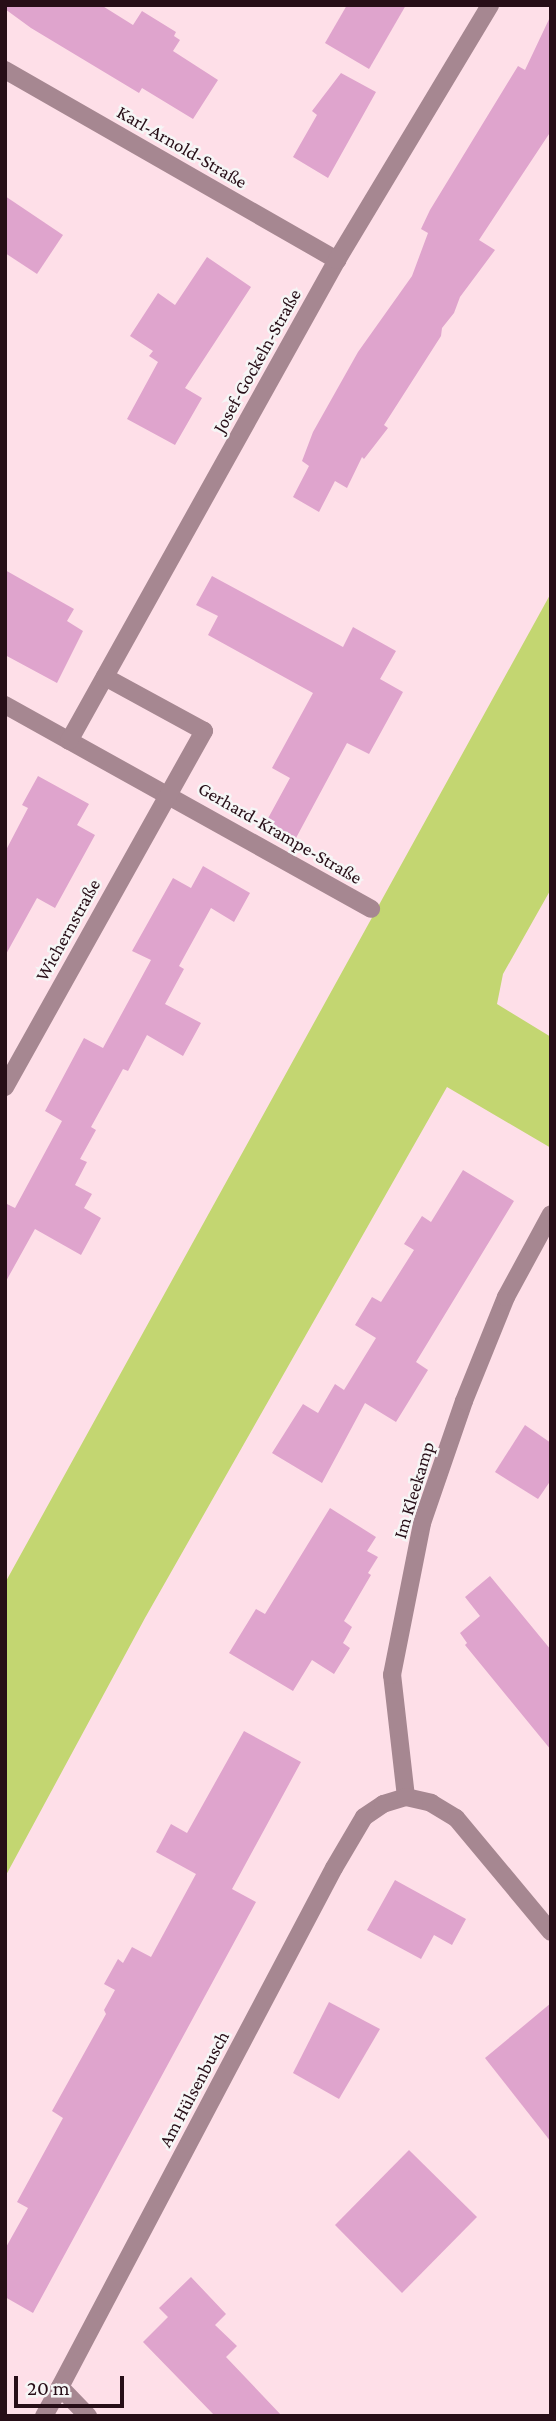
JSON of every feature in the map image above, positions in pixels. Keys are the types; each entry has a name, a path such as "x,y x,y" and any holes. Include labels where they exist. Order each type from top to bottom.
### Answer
{"street":[{"name":"Josef-Gockeln-Straße","path":"69,741 337,260 490,5"},
{"name":"Karl-Arnold-Straße","path":"5,71 337,260"},
{"name":"Gerhard-Krampe-Straße","path":"105,677 204,731 167,793"},
{"name":"Gerhard-Krampe-Straße","path":"5,705 371,909"},
{"name":"Wichernstraße","path":"5,1087 167,793"},
{"name":"Im Kleekamp","path":"406,1797 392,1675 422,1523 464,1401 506,1297 551,1214"},
{"path":"406,1797 431,1803 456,1818 551,1932"},
{"name":"Am Hülsenbusch","path":"44,2416 334,1868 364,1817 383,1804 406,1797"},
{"path":"60,2387 88,2416"}],"green space":[{"path":"551,593 551,889 503,974 497,1004 551,1037 551,1148 447,1087 145,1618 5,1877 5,1583"}],"building":[{"path":"5,5 101,5 133,25 142,11 176,32 174,36 180,40 173,51 218,80 193,119 142,88 139,93 31,28 5,9"},
{"path":"347,5 406,5 369,69 325,43"},
{"path":"551,15 551,131 479,240 495,250 460,297 454,313 442,328 441,336 384,425 388,428 364,459 362,457 347,488 335,481 319,512 293,497 309,466 302,461 313,432 358,352 412,276 428,233 421,229 430,210 518,66 525,70"},
{"path":"341,73 376,92 328,178 293,157 317,115 312,111"},
{"path":"5,196 63,235 37,274 5,253"},
{"path":"207,257 251,287 185,388 202,398 175,445 127,419 158,362 149,356 153,351 130,336 158,293 175,305"},
{"path":"5,570 74,609 67,621 83,631 57,683 5,655"},
{"path":"212,576 343,647 353,627 396,651 380,679 403,692 369,754 347,743 296,838 266,822 290,778 272,768 313,693 208,635 218,616 196,605"},
{"path":"38,776 89,804 77,825 95,835 55,908 37,898 5,956 5,852 28,808 22,805"},
{"path":"203,866 250,893 234,922 211,908 179,966 184,969 165,1004 201,1023 183,1056 147,1035 128,1071 123,1069 91,1127 96,1130 80,1159 87,1162 75,1185 92,1194 84,1208 101,1218 81,1255 35,1229 5,1283 5,1203 15,1208 62,1121 45,1111 84,1038 103,1048 151,960 132,951 173,878 191,888"},
{"path":"463,1170 514,1201 416,1362 428,1370 396,1422 365,1403 322,1483 272,1453 303,1404 318,1413 335,1384 344,1390 376,1338 355,1325 372,1297 381,1302 414,1250 404,1244 422,1216 431,1222"},
{"path":"525,1425 551,1443 551,1480 538,1499 495,1472"},
{"path":"330,1508 376,1537 367,1551 378,1557 368,1573 371,1575 344,1621 352,1627 343,1643 350,1648 334,1674 312,1660 293,1691 229,1653 256,1609 265,1614"},
{"path":"490,1576 551,1650 551,1750 465,1645 467,1643 460,1633 480,1616 465,1597"},
{"path":"244,1731 301,1762 232,1889 256,1902 33,2313 5,2297 5,2249 28,2208 17,2202 63,2118 52,2111 106,2014 104,2010 115,1990 104,1984 118,1959 123,1963 132,1947 151,1957 196,1874 156,1852 171,1824 187,1833"},
{"path":"395,1880 466,1919 452,1945 434,1935 421,1959 367,1930"},
{"path":"329,2002 380,2029 339,2099 293,2073"},
{"path":"551,2003 551,2142 485,2058"},
{"path":"409,2150 477,2217 402,2293 335,2225"},
{"path":"191,2277 226,2314 215,2325 237,2346 226,2357 282,2416 215,2416 143,2342 168,2317 159,2308"}]}
